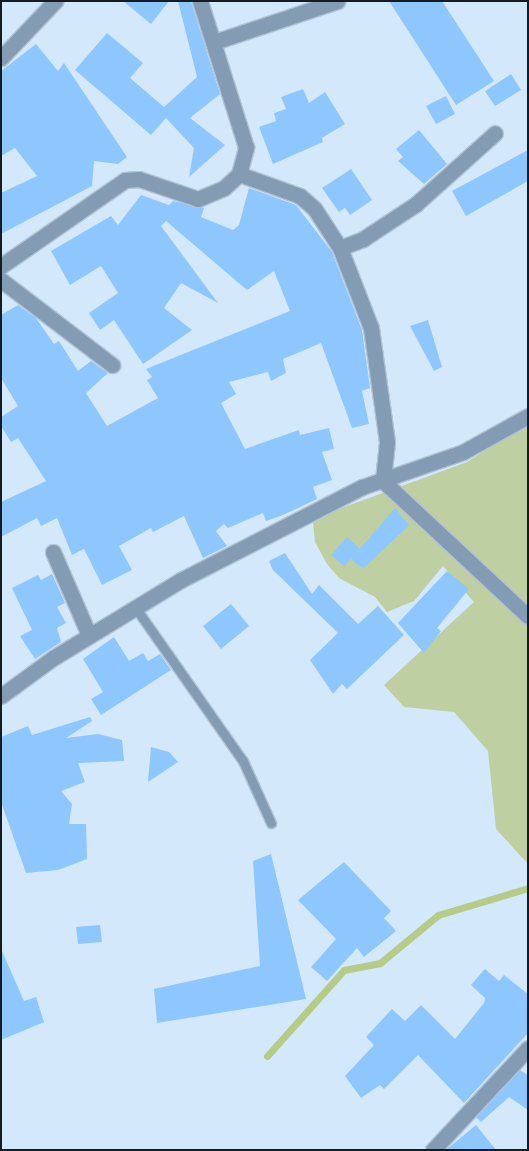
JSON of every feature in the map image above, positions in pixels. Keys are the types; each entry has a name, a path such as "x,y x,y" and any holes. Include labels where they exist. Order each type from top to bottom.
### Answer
{"street":[{"path":"1,58 55,1"},
{"path":"1,266 125,180 139,179 198,199 224,188 239,174 246,147 200,1"},
{"path":"214,42 337,1"},
{"path":"340,248 363,239 416,204 495,133"},
{"path":"239,174 300,196 314,208 340,248 371,328 387,442 383,481"},
{"path":"1,280 112,365"},
{"path":"1,696 89,635 135,608 362,487 463,452 528,416"},
{"path":"383,481 528,616"},
{"path":"53,552 89,635"},
{"path":"435,1149 528,1048"}],"lane":[{"path":"135,608 243,761 271,823"}],"green space":[{"path":"528,423 528,864 496,829 488,751 454,712 404,707 384,685 474,602 443,566 414,601 387,612 375,597 339,578 327,564 315,542 313,523 339,509 467,462"}],"building":[{"path":"123,1 169,1 151,24"},
{"path":"178,1 191,1 220,94 190,118 225,145 189,177 194,148 166,118 151,135 75,70 107,33 143,63 130,78 164,107 197,77"},
{"path":"389,1 442,1 494,81 456,105"},
{"path":"36,44 58,71 64,63 127,157 118,164 94,161 92,186 1,234 1,193 37,176 15,148 1,156 1,71"},
{"path":"511,74 521,90 495,106 485,91"},
{"path":"303,89 309,103 325,92 345,124 322,138 323,142 273,164 259,127 276,121 274,113 286,109 281,97"},
{"path":"446,96 455,114 436,124 426,106"},
{"path":"419,130 447,164 424,184 398,161 403,157 396,149"},
{"path":"528,150 528,181 466,216 452,191"},
{"path":"351,169 372,200 350,215 345,208 339,212 322,188"},
{"path":"249,188 296,205 332,252 362,330 370,388 362,391 369,424 352,428 321,343 283,359 286,373 271,381 268,372 229,382 236,394 221,403 245,449 299,430 300,435 329,428 334,449 322,452 332,480 313,487 317,499 283,515 266,521 263,513 228,528 224,524 216,531 227,546 203,558 184,516 153,532 151,528 119,546 132,570 102,585 84,549 72,555 57,518 41,526 37,518 1,537 1,502 46,481 18,438 11,442 1,426 1,417 18,406 1,378 1,315 18,305 36,318 54,344 59,341 78,371 91,361 108,373 86,393 107,426 158,398 147,380 152,377 146,369 290,311 274,271 247,290 166,221 161,226 218,303 181,283 164,308 192,330 143,364 114,320 100,330 89,313 118,293 101,266 70,285 51,251 111,216 118,225 141,195 169,205 173,201 204,208 201,217 233,230 239,225"},
{"path":"428,320 442,367 434,371 410,326"},
{"path":"395,508 409,525 364,568 356,564 351,559"},
{"path":"347,537 360,549 344,566 331,555"},
{"path":"285,553 312,594 319,585 358,624 378,606 404,635 347,689 342,684 333,694 310,660 338,633 273,570 269,561"},
{"path":"447,571 469,589 437,628 441,631 424,653 398,623"},
{"path":"52,574 65,603 57,607 66,623 57,628 61,642 35,659 20,636 32,630 12,588 38,575 41,580"},
{"path":"231,604 249,626 221,649 203,626"},
{"path":"114,637 129,661 143,653 148,661 160,654 171,670 101,715 91,699 103,692 83,659"},
{"path":"90,717 92,721 66,738 98,734 122,740 124,761 78,763 85,782 61,791 72,804 69,824 86,824 87,859 58,870 26,873 1,802 1,737 28,726 32,735"},
{"path":"151,747 169,752 178,762 148,782"},
{"path":"271,854 306,999 157,1023 154,989 260,966 253,861"},
{"path":"344,862 391,911 384,918 396,931 364,957 357,948 327,981 311,967 336,939 298,900"},
{"path":"100,925 102,942 78,944 76,927"},
{"path":"1,949 24,1001 36,997 44,1022 1,1040"},
{"path":"485,969 499,981 504,975 528,994 528,1033 464,1103 418,1055 384,1089 380,1085 361,1098 345,1076 374,1045 366,1037 392,1009 405,1021 421,1005 455,1039 484,1003 485,998 471,985"},
{"path":"520,1070 528,1075 528,1110 509,1097 481,1122 476,1117"},
{"path":"476,1125 496,1150 446,1150"}],"waterway":[{"path":"267,1056 344,970 380,963 438,915 528,888"}]}
